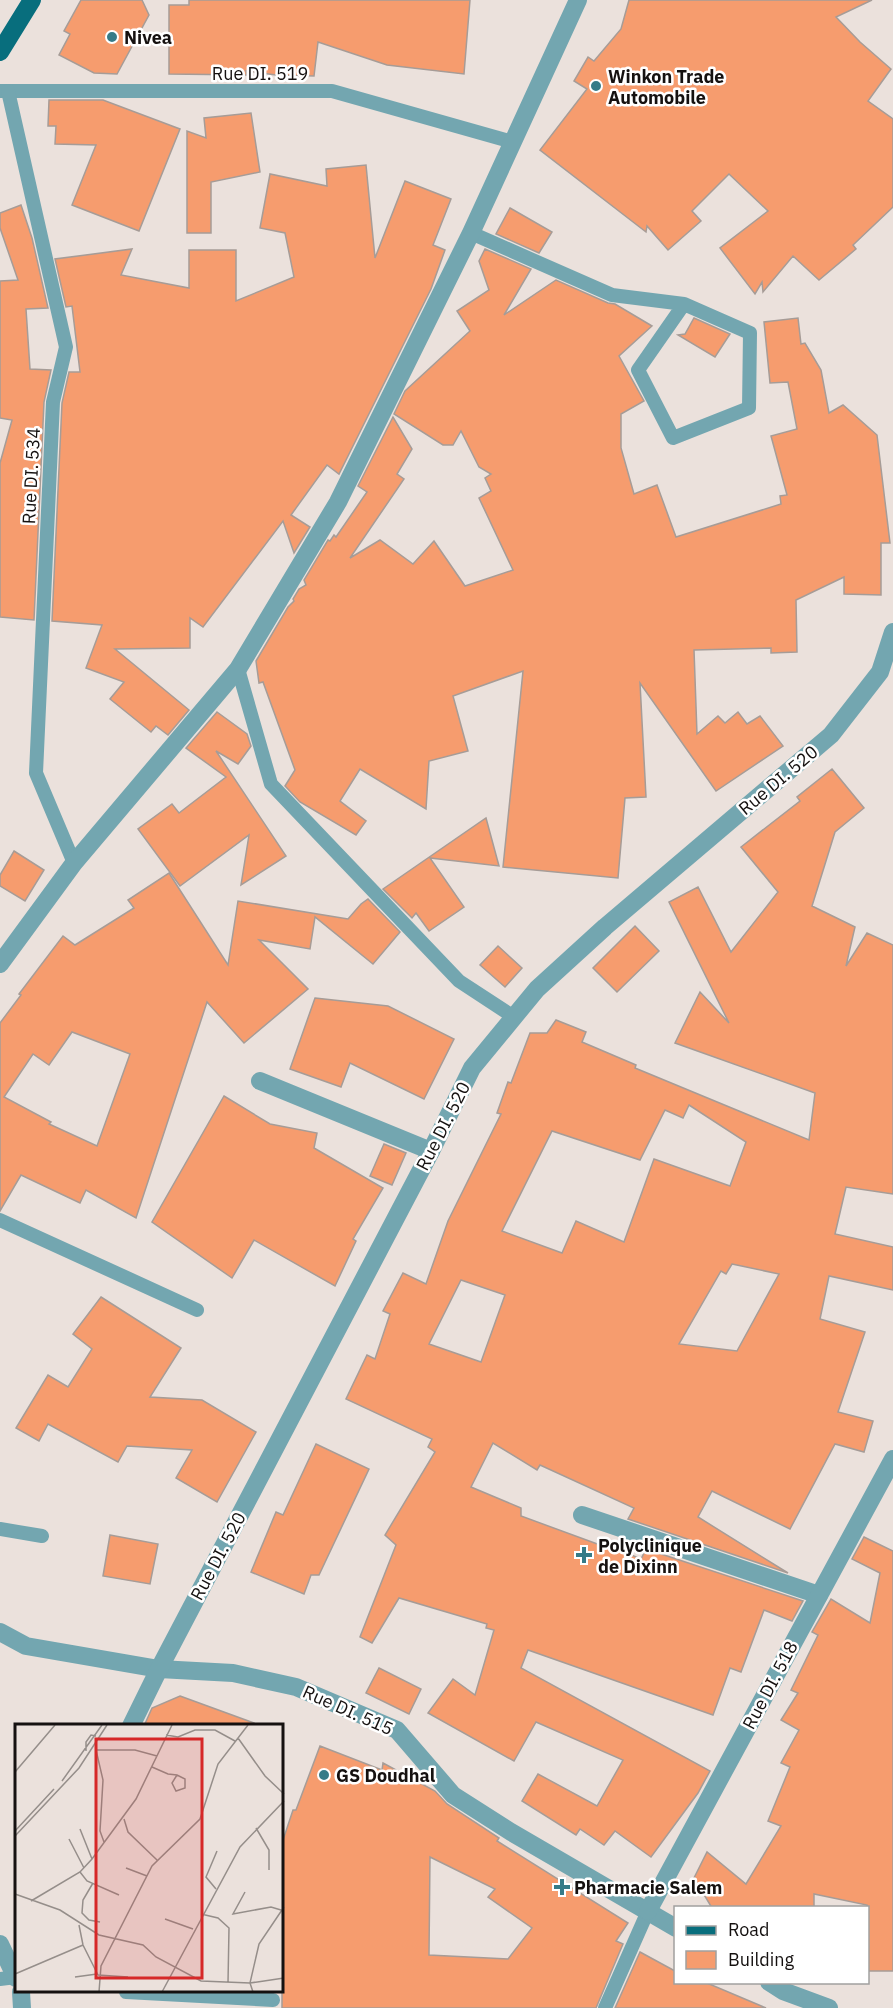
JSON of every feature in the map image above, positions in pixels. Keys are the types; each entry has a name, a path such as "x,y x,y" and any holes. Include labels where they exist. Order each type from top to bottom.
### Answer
{"main road":[{"path":"0,52 32,0"}],"street":[{"path":"0,964 74,863 238,669 338,502 471,233 578,0"},
{"name":"Rue DI. 520","path":"132,1724 472,1068 537,989 605,927 831,735 880,672 893,633"},
{"path":"260,1081 431,1151"},
{"name":"Rue DI. 518","path":"648,1911 890,1468"},
{"path":"582,1515 819,1595"},
{"name":"Rue DI. 515","path":"0,1632 26,1646 159,1669 233,1673 296,1687 397,1730 453,1795 511,1832 674,1927"},
{"path":"0,1944 15,1975"},
{"path":"771,1984 783,1991 829,2008"},
{"path":"21,1993 22,2008"}],"lane":[{"name":"Rue DI. 519","path":"4,91 332,91 513,142"},
{"name":"Rue DI. 534","path":"4,91 66,347 52,402 36,772 74,863"},
{"path":"471,233 612,295 684,304 750,333 749,408 674,438 638,370 684,304"},
{"path":"238,669 271,784 459,981 514,1017"},
{"path":"0,1220 197,1310"},
{"path":"0,1529 42,1536"},
{"path":"605,2008 648,1911"},
{"path":"0,1979 15,1977"},
{"path":"144,1993 273,2000"}],"building":[{"path":"81,0 142,0 149,15 117,74 94,73 59,55 70,34 64,31"},
{"path":"189,0 470,0 464,74 387,65 318,42 314,76 246,71 247,75 169,74 169,5 189,5"},
{"path":"629,0 872,0 836,17 891,69 868,101 893,119 893,207 853,245 856,249 819,280 793,256 763,292 762,282 755,294 720,248 768,211 729,174 692,211 701,221 668,250 647,226 646,232 540,150 587,89 574,81 588,57 594,61 621,29"},
{"path":"49,100 103,100 180,129 139,231 72,205 96,145 55,144 56,126 48,126"},
{"path":"251,113 260,172 211,182 211,233 187,233 187,131 206,138 204,118"},
{"path":"366,165 375,258 405,181 451,199 433,245 445,250 431,289 339,474 327,465 291,515 310,527 294,553 283,521 203,627 190,618 190,648 115,649 189,710 168,735 156,726 151,732 110,699 124,682 86,668 102,625 52,621 62,403 69,372 80,372 72,306 66,307 55,259 132,249 121,275 189,288 189,250 236,250 236,301 294,277 285,233 260,228 270,174 327,186 326,169"},
{"path":"21,205 32,238 48,308 26,309 30,369 51,370 44,402 34,620 0,617 0,463 12,420 0,418 0,281 18,280 0,228 0,213"},
{"path":"510,208 552,232 539,253 496,234"},
{"path":"485,249 531,269 504,315 556,280 615,304 652,326 619,356 644,401 621,414 621,448 634,494 657,485 676,537 781,504 780,496 787,495 771,436 797,429 788,382 770,383 764,322 798,318 801,344 805,343 821,370 829,413 843,405 877,435 890,543 881,543 881,595 844,594 844,577 796,600 797,652 771,653 771,648 694,650 697,734 718,716 725,723 738,712 747,724 760,716 783,746 716,791 640,683 646,797 625,798 618,878 503,867 523,671 453,696 468,751 429,761 426,809 360,769 340,801 366,821 356,835 300,802 285,786 295,770 263,682 259,683 256,661 288,607 294,601 299,589 306,585 304,580 328,540 330,541 334,535 336,537 367,492 358,486 393,417 412,449 397,474 404,479 350,558 380,540 413,564 434,541 465,586 513,570 479,498 491,491 485,478 491,474 479,467 461,431 453,445 443,445 394,414 405,391 470,331 457,311 489,290 479,261"},
{"path":"694,318 730,334 715,357 678,335 685,334"},
{"path":"217,712 247,734 251,746 238,764 216,751 286,856 241,885 249,835 180,886 138,829 172,804 179,813 226,777 186,748"},
{"path":"832,769 864,808 835,832 812,906 855,927 846,966 867,933 893,945 893,1194 846,1187 835,1234 893,1247 893,1290 829,1276 820,1319 865,1332 838,1412 873,1421 864,1452 835,1444 790,1529 712,1491 698,1517 788,1573 628,1519 634,1508 540,1465 537,1470 493,1443 471,1487 521,1508 521,1516 611,1549 612,1547 641,1559 646,1549 803,1601 792,1621 764,1610 741,1672 730,1668 713,1715 528,1650 521,1668 710,1771 698,1793 651,1857 615,1831 604,1845 580,1829 576,1835 522,1801 538,1774 597,1806 623,1760 536,1722 514,1761 428,1713 453,1679 475,1695 494,1630 486,1628 487,1624 399,1598 372,1643 360,1637 396,1545 385,1535 435,1452 428,1447 432,1439 346,1399 367,1355 375,1359 390,1314 383,1311 403,1273 426,1284 448,1221 501,1114 497,1113 508,1082 511,1083 530,1033 547,1033 556,1020 586,1032 582,1042 636,1065 635,1068 809,1140 815,1093 675,1043 700,992 729,1023 669,902 698,887 731,952 778,892 741,847 800,801 797,797","holes":["689,1105 746,1142 730,1186 654,1159 624,1242 576,1221 562,1253 502,1231 552,1131 640,1160 665,1110 683,1118","732,1264 779,1274 737,1351 679,1344 721,1271 726,1274","461,1280 505,1295 481,1362 429,1344"]},
{"path":"486,818 499,866 430,858 464,907 429,931 416,913 412,918 383,889"},
{"path":"14,851 44,870 25,901 0,886 0,875"},
{"path":"169,873 228,965 238,901 348,919 368,899 400,932 373,964 315,917 310,949 259,940 308,989 244,1043 207,1002 136,1218 86,1190 80,1203 21,1175 0,1211 0,1023 63,936 75,945 134,908 128,900","holes":["72,1032 130,1054 97,1146 49,1124 51,1122 4,1097 33,1054 49,1065"]},
{"path":"635,926 659,951 617,992 593,968"},
{"path":"498,946 522,968 505,987 480,965"},
{"path":"315,998 388,1006 454,1039 424,1099 350,1063 341,1087 290,1069"},
{"path":"224,1096 270,1124 317,1133 314,1148 383,1188 353,1239 356,1241 335,1286 254,1240 232,1278 152,1222"},
{"path":"384,1144 406,1153 392,1185 370,1176"},
{"path":"101,1297 181,1348 150,1397 202,1400 256,1432 217,1502 176,1478 192,1450 127,1446 118,1462 48,1424 39,1441 16,1428 48,1375 68,1387 92,1349 73,1334"},
{"path":"316,1444 369,1469 319,1575 311,1575 304,1594 251,1572 276,1512 283,1515"},
{"path":"110,1535 158,1544 150,1584 103,1576"},
{"path":"864,1537 893,1551 893,1971 869,1971 869,1906 867,1905 814,1894 814,1906 711,1906 694,1878 707,1852 746,1884 781,1826 768,1821 790,1767 781,1763 799,1730 781,1720 798,1693 791,1690 818,1635 812,1632 831,1599 870,1623 880,1573 852,1559"},
{"path":"379,1668 421,1689 409,1714 366,1693"},
{"path":"180,1696 254,1723 145,1724 152,1708"},
{"path":"320,1746 382,1770 383,1763 435,1791 447,1804 499,1838 497,1841 628,1923 616,1941 623,1944 596,2008 282,2008 282,1993 284,1993 284,1837 293,1810 296,1810","holes":["430,1857 495,1889 488,1897 532,1928 508,1959 429,1955"]},
{"path":"640,1952 674,1970 674,1984 709,1984 766,2008 615,2008"}],"place":[{"name":"Nivea","path":"112,37"},
{"name":"Winkon Trade Automobile","path":"596,86"},
{"name":"Polyclinique de Dixinn","path":"584,1555"},
{"name":"GS Doudhal","path":"324,1775"},
{"name":"Pharmacie Salem","path":"562,1887"}]}
